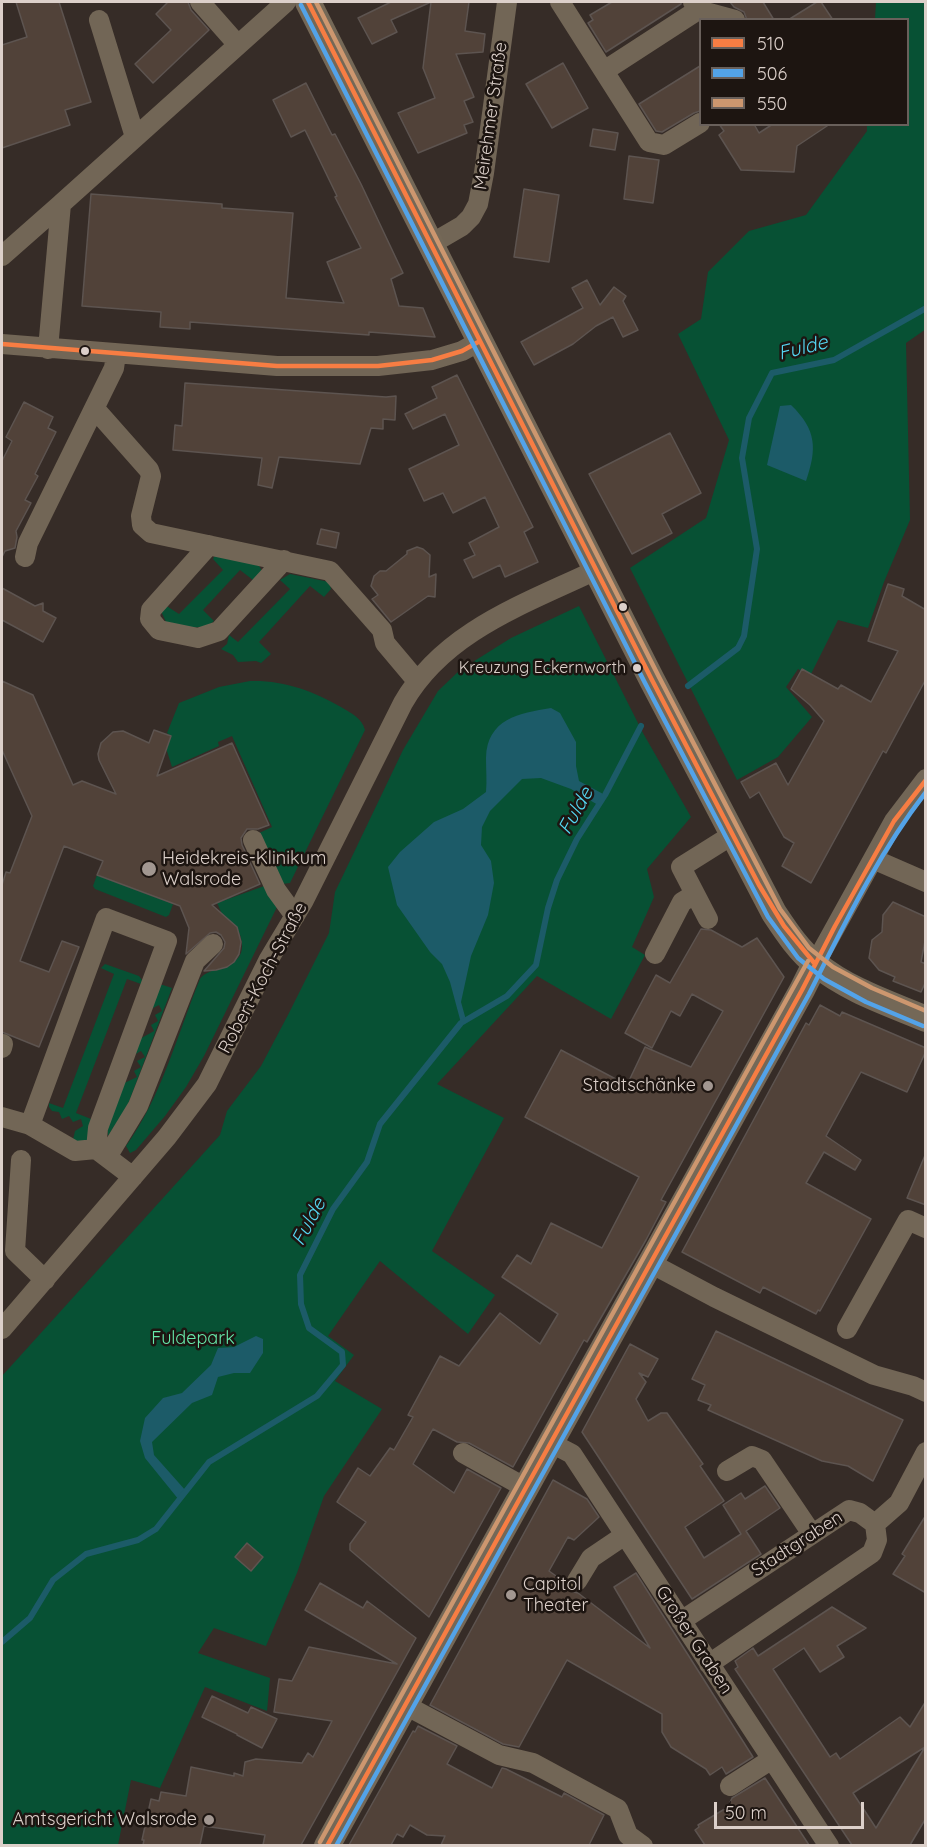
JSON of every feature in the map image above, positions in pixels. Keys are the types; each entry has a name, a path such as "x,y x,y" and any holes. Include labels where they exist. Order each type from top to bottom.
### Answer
{"main road":[{"path":"309,2 596,570 774,913 792,939 815,964 868,995 926,1019"},
{"path":"327,1845 815,964"}],"street":[{"path":"200,2 238,45"},
{"path":"2,256 286,2"},
{"name":"Meirehmer Straße","path":"431,244 462,226 471,217 478,204 507,2"},
{"path":"560,2 648,142 664,145 699,124"},
{"path":"604,71 695,6 729,18"},
{"path":"99,20 135,137"},
{"path":"48,349 61,204"},
{"path":"2,344 277,366 378,366 432,360 462,351 480,341"},
{"path":"25,557 28,543 114,368 116,354"},
{"path":"95,410 149,470 150,476 141,516 142,525 151,533 330,571 382,630 386,643 417,681"},
{"path":"209,545 151,610 150,620 159,630 198,638 219,631 284,560"},
{"name":"Robert-Koch-Straße","path":"2,1329 184,1117 207,1084 268,959 295,915 403,703 417,681 443,653 469,633 596,570"},
{"path":"815,964 894,822 926,779"},
{"path":"708,919 681,867 732,835"},
{"path":"253,840 276,890 295,915"},
{"path":"873,859 926,882"},
{"path":"655,954 682,902 695,894"},
{"path":"30,1125 106,918 167,941 98,1128 102,1153"},
{"path":"102,1153 138,1106 195,961 213,944"},
{"path":"2,1117 30,1125 75,1151 102,1153 133,1177"},
{"path":"21,1160 15,1251 45,1280"},
{"path":"847,1329 908,1220 926,1228"},
{"path":"650,1263 874,1375 926,1392"},
{"name":"Großer Graben","path":"551,1443 572,1454 829,1845"},
{"path":"710,1664 872,1552 877,1540 875,1524 899,1503 926,1452"},
{"path":"462,1453 526,1488"},
{"path":"727,1471 752,1456 762,1460 812,1534"},
{"name":"Stadtgraben","path":"681,1621 849,1509 860,1513 875,1524"},
{"path":"578,1581 591,1558 625,1535"},
{"path":"405,1705 499,1755 533,1763 618,1809 631,1842"},
{"path":"730,1786 772,1759"}],"green space":[{"path":"876,2 925,2 926,329 906,343 910,520 868,628 838,620 810,676 798,669 786,687 812,717 778,757 737,780 630,568 706,518 729,440 678,334 701,319 708,272 749,231 806,215 867,131 867,126 909,126 909,18 875,18"},
{"path":"215,555 258,564 262,571 253,580 240,570 203,610 214,621 209,625 190,627 166,622 161,611 165,605 179,614 223,570 213,559"},
{"path":"290,574 329,582 331,589 324,597 310,586 259,642 271,654 261,663 238,662 233,655 221,649 227,644 229,635 238,642 290,589 280,580"},
{"name":"Fuldepark","path":"579,606 643,733 691,817 647,869 654,897 632,947 645,955 611,1019 537,976 437,1084 504,1118 432,1251 495,1295 468,1334 380,1261 328,1336 354,1355 335,1381 382,1409 324,1496 297,1573 266,1646 214,1628 198,1653 270,1678 267,1711 205,1687 160,1788 131,1780 118,1845 2,1845 2,1376 220,1135 227,1111 261,1066 329,933 335,892 403,750 438,691 460,670 511,638"},
{"path":"250,681 275,682 320,696 356,716 365,730 290,883 282,884 257,834 272,827 232,736 218,742 219,746 172,767 166,748 171,736 167,733 179,703 219,687"},
{"path":"97,875 173,904 169,915 166,917 95,889 93,886"},
{"path":"267,885 277,907 204,1056 186,1087 165,1116 136,1150 130,1153 126,1146 150,1107 200,979 205,974 236,960 241,954 242,945 238,929 223,916 217,903"},
{"path":"105,964 139,976 142,980 141,984 127,979 76,1113 91,1119 88,1139 84,1144 73,1140 75,1131 83,1126 81,1119 73,1122 69,1116 62,1119 59,1112 52,1111 49,1103 63,1108 114,974 101,968"},
{"path":"159,985 172,988 127,1107 108,1136 107,1128 120,1085 137,1077 134,1071 141,1067 137,1061 145,1057 141,1051 134,1055 138,1040 154,1031 151,1025 158,1021 155,1015 162,1011 159,1005 151,1009"}],"water":[{"path":"791,405 806,423 812,440 812,459 806,481 767,465 780,406"},
{"path":"551,708 560,713 576,742 576,766 579,781 605,795 598,805 571,789 541,778 522,779 490,811 482,827 481,845 491,861 494,883 488,915 471,956 461,1002 466,1020 461,1023 450,982 442,964 430,952 397,905 388,867 400,852 434,822 463,809 486,792 488,745 492,734 499,726 527,712"},
{"path":"256,1336 263,1339 263,1353 250,1373 234,1373 218,1377 212,1395 192,1403 152,1442 154,1455 186,1491 179,1500 145,1458 140,1441 145,1418 163,1398 182,1393 211,1365 218,1348 234,1347"}],"building":[{"path":"16,2 59,2 91,102 65,110 70,125 2,148 2,45 27,37"},
{"path":"168,2 188,2 191,10 209,30 153,83 135,64 171,30 156,14"},
{"path":"391,2 431,2 391,20 397,32 372,44 358,18"},
{"path":"431,2 469,2 465,31 485,34 483,52 456,54 474,97 464,101 473,122 464,125 467,133 418,153 398,113 435,98 423,68"},
{"path":"612,2 681,2 681,4 606,52 588,23 593,20 590,15"},
{"path":"730,2 763,2 773,18 746,18 744,12"},
{"path":"817,2 821,2 832,18 791,18"},
{"path":"563,63 588,108 552,128 526,84"},
{"path":"699,67 699,111 662,132 656,131 639,104"},
{"path":"306,83 332,135 335,134 361,184 403,273 391,279 399,306 423,308 435,337 369,332 369,335 190,322 190,329 160,327 161,312 82,306 91,194 222,204 222,208 293,213 286,298 344,303 327,262 361,248 305,130 291,137 273,100"},
{"path":"720,126 755,126 759,133 770,126 827,126 797,146 794,172 741,170 719,135 724,131"},
{"path":"593,129 618,133 615,150 590,146"},
{"path":"629,156 659,160 653,203 624,199"},
{"path":"524,189 559,195 549,262 514,257"},
{"path":"587,280 600,305 614,287 626,296 623,301 638,330 623,337 613,317 596,326 573,344 534,365 521,342 583,308 572,288"},
{"path":"457,375 533,527 524,532 538,562 505,577 500,565 473,578 464,560 475,555 469,543 499,527 485,497 453,513 443,493 424,501 409,469 459,445 445,414 413,429 405,414 437,398 432,387"},
{"path":"185,383 396,396 395,420 383,419 383,429 371,428 360,464 279,457 272,488 258,485 262,458 173,450 175,425 182,426"},
{"path":"24,402 53,417 48,428 56,432 35,474 38,476 25,500 31,503 16,531 15,548 5,551 2,557 2,461 12,441 6,437"},
{"path":"670,433 701,493 662,514 672,533 632,554 589,474"},
{"path":"321,529 339,533 336,548 317,544"},
{"path":"417,547 430,555 429,577 436,574 435,597 428,596 391,622 372,599 378,595 371,586 374,576 380,571 386,571 407,554 407,551"},
{"path":"888,584 904,589 902,596 926,610 926,679 886,753 883,751 811,883 782,866 794,843 784,837 759,792 750,798 741,782 776,763 788,785 824,721 791,689 802,669 838,689 841,685 871,702 898,651 868,641"},
{"path":"2,588 35,606 43,603 43,611 56,618 43,642 2,620"},
{"path":"2,681 33,695 73,785 82,781 116,794 98,754 101,743 113,732 123,731 149,743 154,730 171,736 157,776 232,743 269,825 258,829 247,829 241,838 260,884 212,905 237,927 241,942 239,954 234,962 216,970 204,971 224,948 225,942 221,935 216,932 210,933 186,954 189,928 180,906 97,875 103,861 64,846 20,961 49,972 62,941 79,947 39,1047 2,1032 2,885 6,872 10,873 32,816 2,750"},
{"path":"893,902 926,917 926,936 921,962 926,964 926,981 921,992 893,981 895,977 879,970 869,958 872,940 882,932 883,915"},
{"path":"701,929 711,930 742,947 757,938 784,977 661,1200 666,1202 646,1240 587,1342 584,1340 513,1467 469,1443 457,1442 433,1429 413,1464 454,1493 467,1469 501,1488 429,1617 350,1550 350,1544 366,1522 337,1502 358,1468 370,1476 390,1448 394,1450 413,1417 408,1415 440,1356 459,1366 500,1313 540,1344 558,1314 502,1277 517,1255 531,1264 551,1223 602,1248 639,1177 525,1117 561,1050 627,1085 645,1047 691,1067 723,1011 692,994 680,1016 671,1011 652,1048 625,1033 656,975 670,983"},
{"path":"820,1005 840,1016 842,1012 926,1048 926,1051 907,1092 861,1072 826,1136 861,1160 855,1170 824,1152 806,1183 871,1219 820,1311 818,1310 816,1314 763,1287 760,1293 682,1252 806,1023 809,1025"},
{"path":"926,1153 926,1205 907,1198"},
{"path":"716,1331 903,1420 873,1481 848,1466 822,1461 708,1410 711,1405 698,1400 705,1385 692,1379"},
{"path":"630,1344 658,1359 648,1377 639,1373 646,1382 636,1399 648,1421 661,1413 667,1413 703,1464 700,1466 724,1501 685,1527 704,1558 741,1534 723,1505 741,1493 745,1499 765,1486 780,1508 746,1531 761,1554 692,1599 582,1432"},
{"path":"553,1480 587,1499 599,1517 574,1540 568,1537 549,1571 566,1583 570,1591 578,1593 650,1648 614,1587 636,1573 753,1757 726,1774 722,1767 710,1775 706,1769 671,1747 662,1732 662,1714 567,1660 519,1747 503,1744 430,1705"},
{"path":"926,1515 926,1593 893,1574 905,1556 902,1554"},
{"path":"247,1543 263,1557 251,1571 235,1557"},
{"path":"320,1583 363,1608 367,1601 416,1638 301,1845 263,1845 265,1835 204,1826 200,1845 143,1845 144,1840 142,1840 151,1799 159,1801 161,1792 186,1796 191,1767 243,1776 245,1762 256,1759 302,1763 308,1753 313,1757 332,1721 274,1712 279,1679 292,1681 309,1647 397,1664 305,1610"},
{"path":"832,1607 866,1628 837,1646 844,1657 820,1672 804,1648 773,1669 830,1757 836,1753 840,1759 900,1717 910,1727 926,1701 926,1818 910,1845 852,1845 735,1669 738,1667 735,1661 753,1648 758,1656","holes":["925,1747 876,1828 853,1793"]},
{"path":"212,1696 248,1713 251,1707 277,1719 262,1748 202,1717"},
{"path":"418,1726 457,1746 447,1764 492,1788 502,1768 562,1797 564,1793 604,1815 589,1845 441,1845 445,1836 427,1835 410,1825 403,1837 397,1834 391,1845 349,1845 413,1731 415,1732"},
{"path":"765,1778 809,1845 705,1845 695,1830 699,1827 698,1825 728,1807 732,1798"}],"waterway":[{"name":"Fulde","path":"688,686 738,648 744,636 757,549 742,458 749,418 772,373 834,360 926,308"},
{"name":"Fulde","path":"2,1642 30,1618 53,1580 86,1554 138,1540 156,1529 209,1462 317,1396 343,1365 342,1352 309,1328 301,1304 300,1275 333,1209 367,1162 380,1124 461,1023 507,996 536,965 548,908 557,880 577,839 605,795 641,726"}],"transit line":[{"name":"510","path":"308,2 652,680 759,885 784,926 815,964"},
{"name":"550","path":"316,2 659,677 780,909 809,948 833,967 872,988 926,1011"},
{"name":"506","path":"301,5 645,683 768,917 798,958 824,979 866,1002 923,1026"},
{"name":"510","path":"2,344 277,366 378,366 432,360 462,351 480,341"},
{"name":"510","path":"327,1846 894,821 926,780"},
{"name":"506","path":"336,1846 809,994 863,890 892,840 926,792"},
{"name":"550","path":"320,1842 808,961"}],"place":[{"name":"Kreuzung Eckernworth","path":"637,668"},
{"name":"Heidekreis-Klinikum Walsrode","path":"149,869"},
{"name":"Stadtschänke","path":"708,1086"},
{"name":"Capitol Theater","path":"511,1595"},
{"name":"Amtsgericht Walsrode","path":"209,1820"}]}
